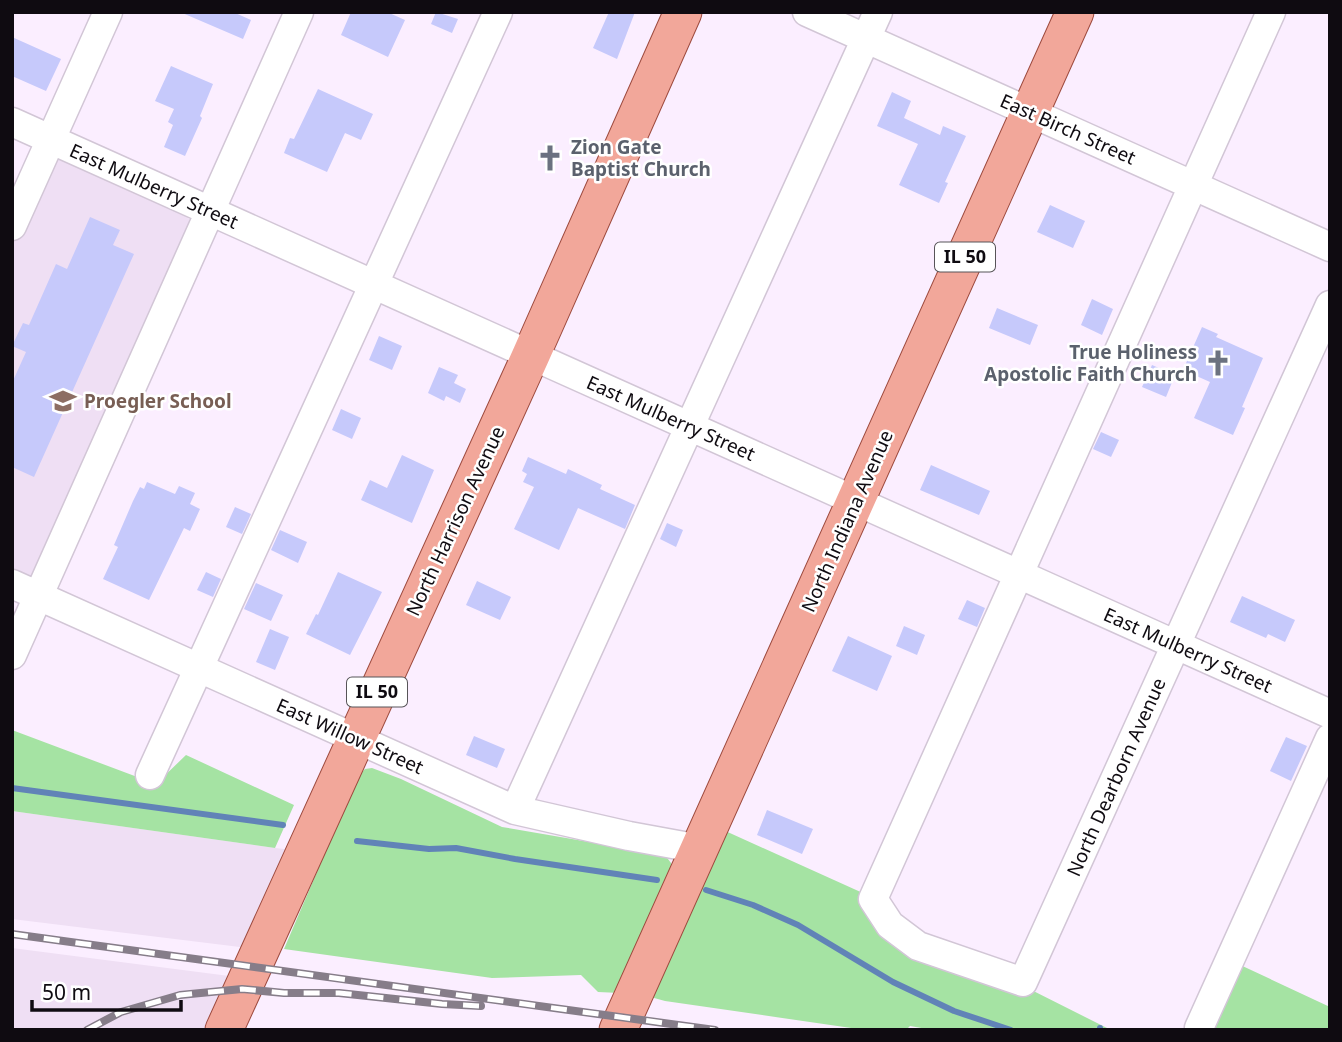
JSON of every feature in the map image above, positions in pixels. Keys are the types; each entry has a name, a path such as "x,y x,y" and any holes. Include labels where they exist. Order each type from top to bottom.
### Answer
{"main road":[{"name":"North Harrison Avenue","path":"224,1030 531,355 683,12"},
{"name":"North Indiana Avenue","path":"618,1030 1075,12"}],"street":[{"path":"12,226 108,12"},
{"path":"12,655 299,12"},
{"path":"150,775 498,12"},
{"name":"East Birch Street","path":"807,12 1330,247"},
{"path":"515,810 878,12"},
{"path":"1019,574 1271,12"},
{"name":"East Mulberry Street","path":"12,122 1330,714"},
{"name":"North Dearborn Avenue","path":"1019,574 873,899 890,925 918,946 1023,982 1330,304"},
{"name":"East Willow Street","path":"12,584 515,810 700,849"},
{"path":"1199,1028 1330,738"}],"shaded area":[{"name":"Proegler School","path":"56,158 185,216 190,220 190,227 35,578 12,575 12,215"},
{"path":"12,811 293,850 248,948 12,919"},
{"path":"12,948 237,977 213,1030 12,1030"}],"green space":[{"path":"12,730 156,784 186,755 294,805 275,848 12,811"},
{"path":"372,768 502,827 665,855 671,863 672,872 620,993 598,992 581,975 492,978 284,949 358,776 365,769"},
{"path":"721,829 865,894 870,909 1111,1030 933,1030 910,1026 906,1030 865,1030 665,1001 647,996"},
{"path":"1236,963 1330,1007 1330,1030 1206,1030"}],"building":[{"path":"180,12 233,12 251,20 243,39"},
{"path":"351,12 387,12 405,20 388,57 341,35"},
{"path":"436,12 458,19 452,33 431,24"},
{"path":"609,12 635,12 617,59 593,48"},
{"path":"12,37 61,59 46,91 12,76"},
{"path":"171,66 213,84 185,156 164,147 173,125 168,122 174,109 155,101"},
{"path":"318,89 373,114 361,140 345,133 327,172 284,153 290,138 294,139"},
{"path":"892,92 911,101 904,118 940,135 943,126 966,136 945,182 948,183 939,203 899,185 918,144 877,126"},
{"path":"1050,205 1085,221 1073,248 1037,232"},
{"path":"90,217 120,230 113,245 134,254 34,477 12,467 12,383 26,352 12,346 23,323 29,325 56,264 67,269"},
{"path":"1092,299 1113,309 1102,335 1081,325"},
{"path":"997,308 1038,325 1030,345 989,328"},
{"name":"True Holiness Apostolic Faith Church","path":"1202,327 1218,334 1216,337 1263,358 1233,435 1194,418 1210,382 1183,370"},
{"path":"379,336 402,346 392,370 369,360"},
{"path":"1152,365 1175,375 1166,397 1142,387"},
{"path":"439,367 458,375 454,383 466,389 460,403 446,396 444,401 428,393"},
{"path":"341,409 361,418 352,439 332,430"},
{"path":"1101,432 1119,440 1111,457 1093,449"},
{"path":"402,455 434,470 412,523 361,500 370,480 387,488"},
{"path":"528,457 566,474 568,469 602,485 600,489 635,505 625,529 578,508 559,550 514,529 534,487 523,482 527,474 522,471"},
{"path":"931,465 990,491 979,515 920,490"},
{"path":"147,482 175,494 179,486 195,493 190,504 200,509 190,531 184,528 149,600 103,579 118,547 114,545 133,501 140,487 144,489"},
{"path":"235,507 251,514 242,534 226,527"},
{"path":"667,523 683,530 676,547 660,539"},
{"path":"280,530 307,542 298,563 271,550"},
{"path":"206,572 221,579 213,597 197,590"},
{"path":"338,572 382,592 350,655 306,634"},
{"path":"477,581 511,597 500,620 466,605"},
{"path":"256,583 283,595 271,621 244,609"},
{"path":"1242,596 1295,620 1285,642 1268,634 1266,638 1230,622"},
{"path":"967,600 985,608 977,627 958,619"},
{"path":"904,626 925,635 917,655 896,646"},
{"path":"270,629 289,637 275,670 256,662"},
{"path":"848,636 892,656 877,691 832,671"},
{"path":"474,736 505,749 497,768 466,755"},
{"path":"1286,737 1307,746 1291,781 1270,771"},
{"path":"767,810 813,829 802,854 757,835"}],"waterway":[{"path":"12,788 283,825"},
{"path":"357,841 429,849 456,848 657,880"},
{"path":"706,890 753,905 798,925 893,982 954,1011 1011,1030"}],"railway":[{"path":"12,934 715,1030"},
{"path":"87,1030 121,1012 180,995 242,989 284,993 339,993 481,1006"}],"place":[{"name":"Zion Gate Baptist Church","path":"550,158"},
{"name":"True Holiness Apostolic Faith Church","path":"1218,363"},
{"name":"Proegler School","path":"63,401"}]}
